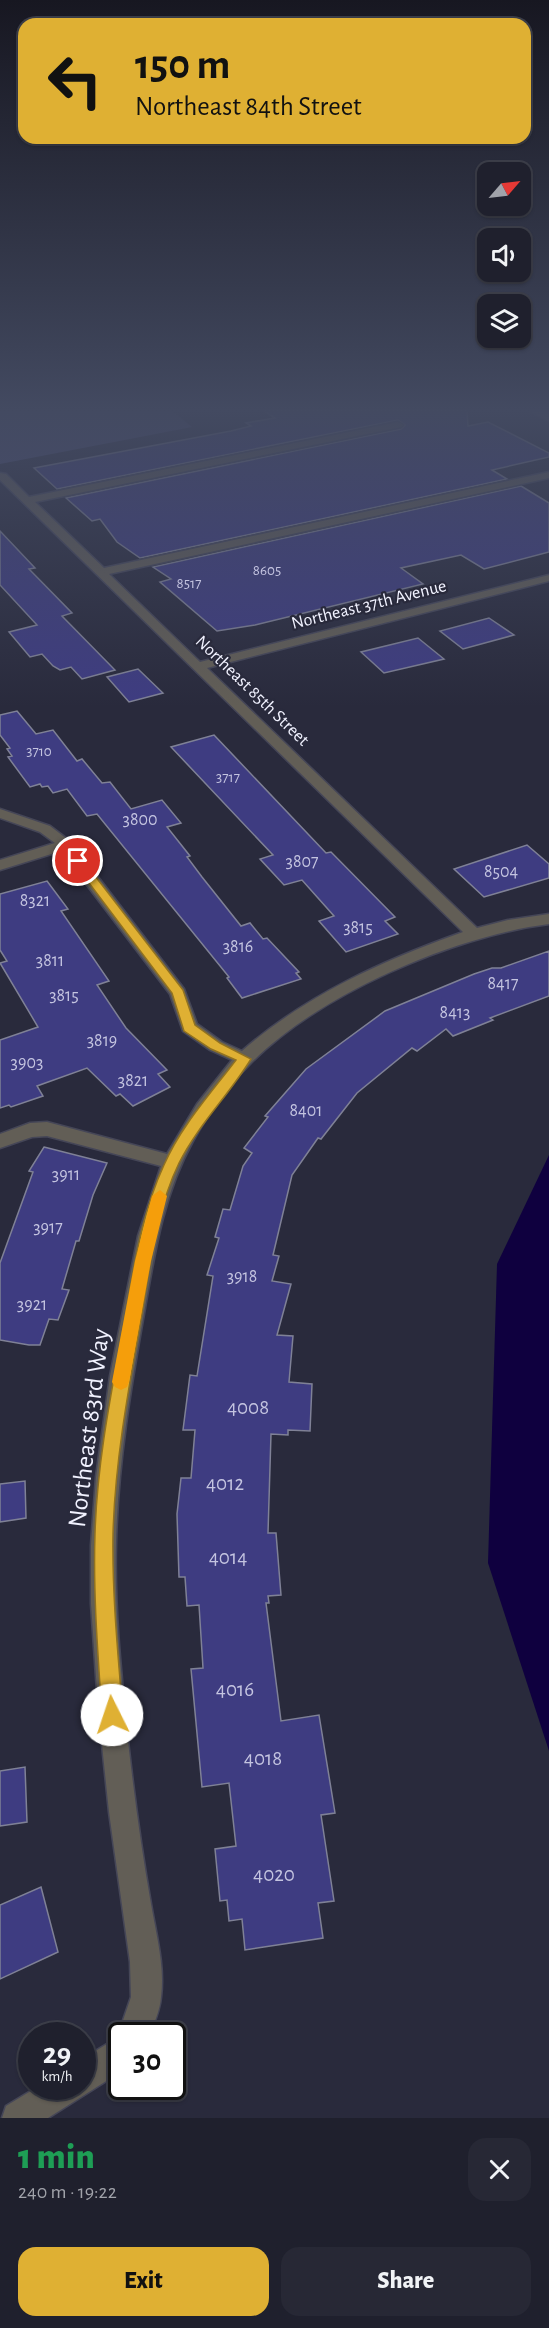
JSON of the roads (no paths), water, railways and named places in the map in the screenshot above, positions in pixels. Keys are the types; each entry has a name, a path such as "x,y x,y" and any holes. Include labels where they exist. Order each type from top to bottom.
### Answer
{"street":[{"name":"Northeast 85th Street","path":"37,510 475,935"},
{"path":"102,572 388,510"},
{"name":"Northeast 37th Avenue","path":"198,666 549,578"},
{"path":"0,813 53,833 66,845 178,993 189,1028 216,1046 245,1059"},
{"path":"0,865 66,845"},
{"name":"Northeast 83rd Way","path":"137,2022 146,1999 145,1968 122,1810 112,1715 103,1581 104,1531 111,1448 127,1342 151,1226 172,1162 196,1122 245,1059 317,1005 367,978 475,935 504,925 549,919"},
{"path":"0,1141 30,1130 48,1129 172,1162"},
{"path":"96,2066 108,2056"},
{"path":"18,2118 47,2100"}]}
